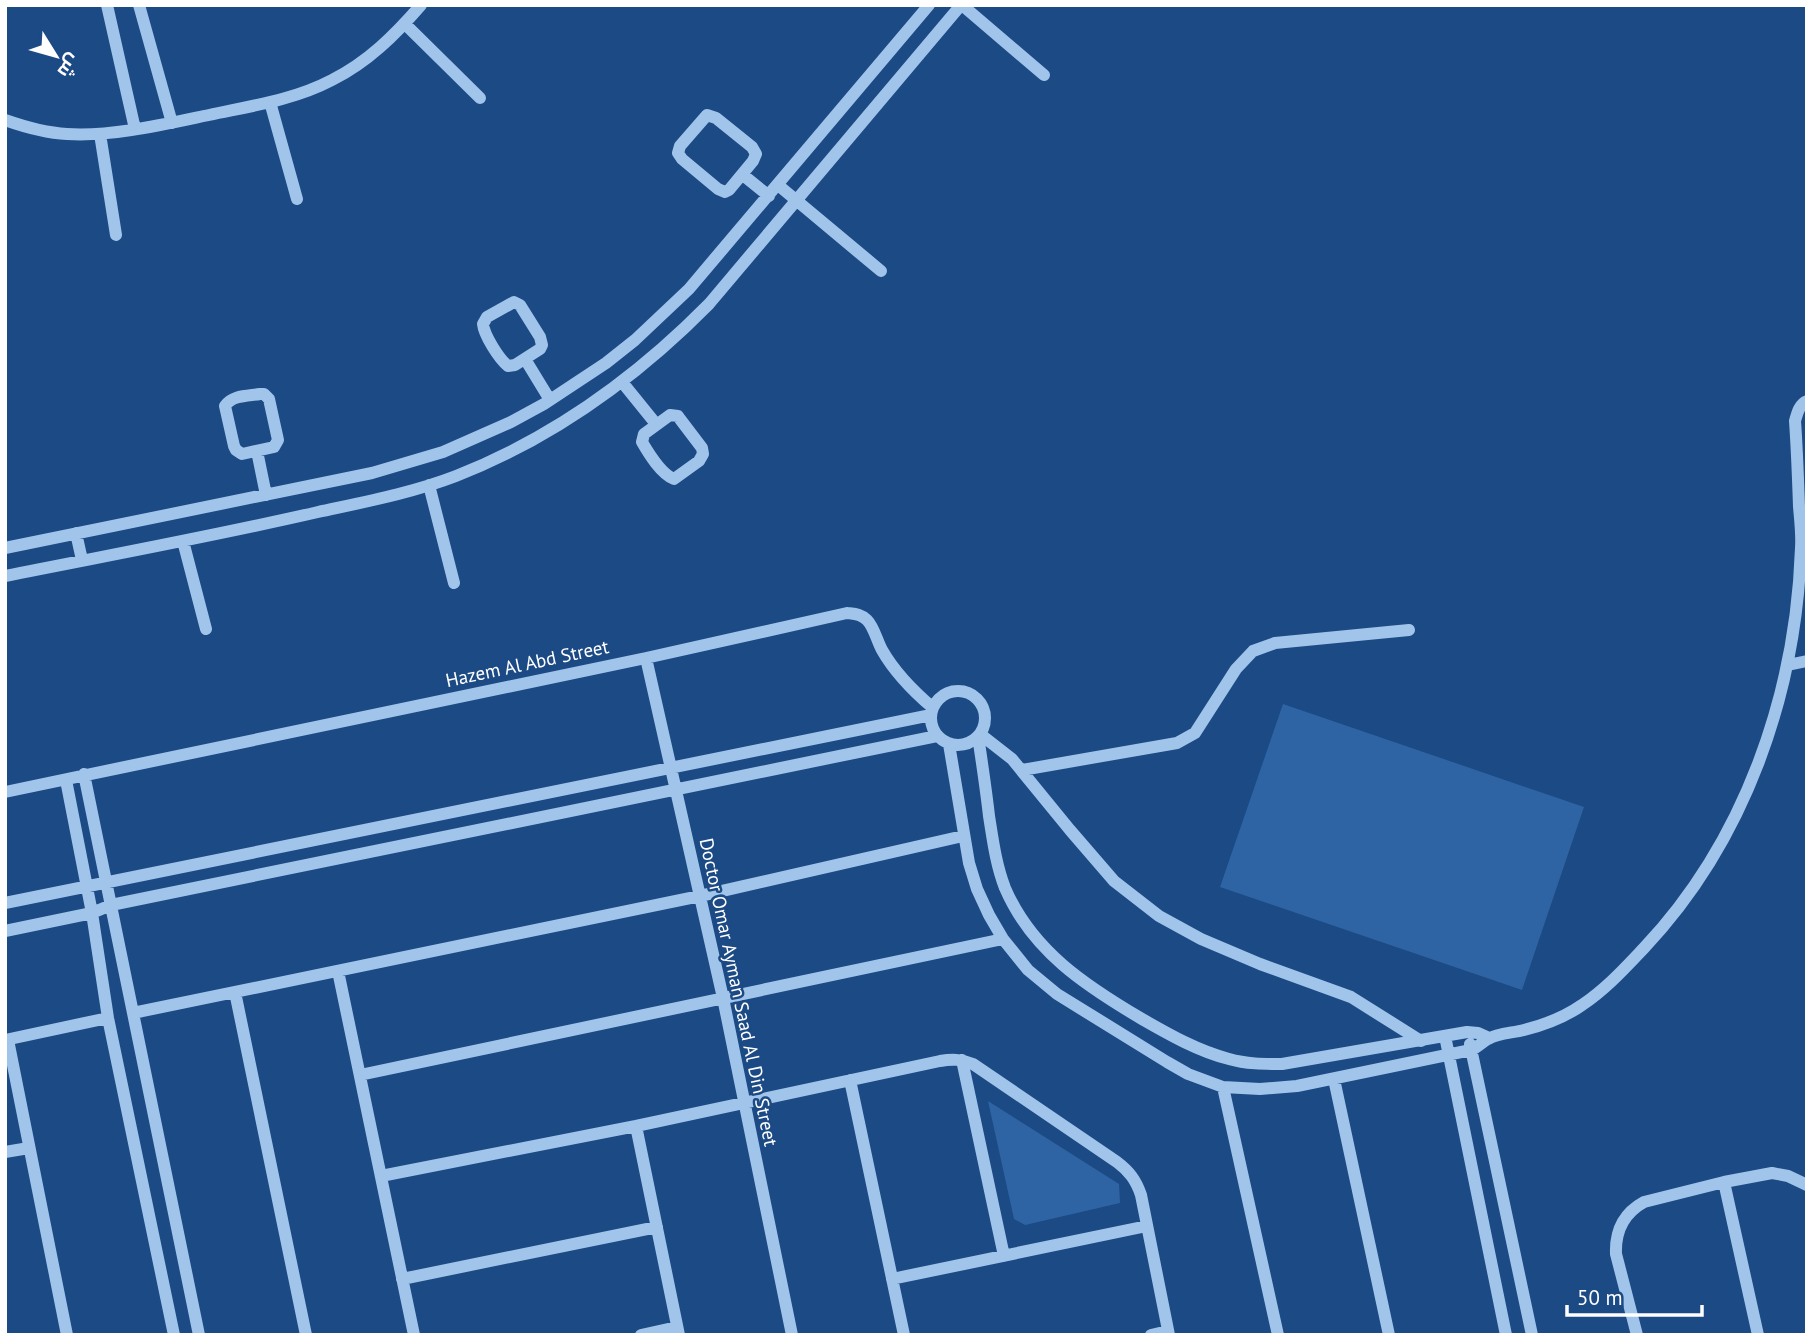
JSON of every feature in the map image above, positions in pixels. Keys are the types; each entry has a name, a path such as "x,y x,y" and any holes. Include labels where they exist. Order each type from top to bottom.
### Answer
{"street":[{"path":"107,5 135,129"},
{"path":"139,5 172,123"},
{"path":"5,120 27,128 68,134 100,134 172,123 270,102 310,90 353,69 405,24 421,5"},
{"path":"5,548 372,473 443,452 511,422 550,400 606,363 663,315 706,270 929,5"},
{"path":"5,576 283,520 429,485 519,448 578,413 622,382 660,351 709,304 962,5 1044,75"},
{"path":"405,24 480,98"},
{"path":"270,102 297,199"},
{"path":"707,115 716,118 755,150 755,158 743,175 729,190 721,191 678,153 680,146 707,115"},
{"path":"100,134 116,235"},
{"path":"743,175 769,196"},
{"path":"778,185 881,271"},
{"path":"514,302 520,305 542,341 540,349 525,359 512,366 505,364 482,327 484,320 514,302"},
{"path":"525,359 550,400"},
{"path":"622,382 656,424"},
{"path":"264,394 269,399 278,440 274,447 257,451 242,454 236,450 225,410 227,403 233,398 264,394"},
{"path":"949,744 969,863 977,890 1003,939 1028,970 1057,994 1188,1074 1223,1087 1260,1089 1297,1086 1471,1050 1489,1038 1548,1023 1581,1006 1618,976 1659,933 1695,885 1732,823 1753,780 1773,723 1788,665 1794,625 1804,546 1795,421 1798,411 1807,401"},
{"path":"670,415 678,416 702,447 703,454 699,461 674,479 665,473 642,442 644,435 656,424 670,415"},
{"path":"257,451 266,495"},
{"path":"429,485 454,583"},
{"path":"76,533 82,561"},
{"path":"183,541 206,629"},
{"name":"Hazem Al Abd Street","path":"5,792 646,658 847,613 859,614 870,622 883,651 905,682 932,712"},
{"path":"1022,770 1177,743 1195,733 1236,669 1253,651 1275,643 1409,630"},
{"name":"Doctor Omar Ayman Saad Al Din Street","path":"646,658 723,998 792,1335"},
{"path":"1788,665 1807,661"},
{"path":"951,692 961,692 970,694 977,700 985,716 979,735 970,743 959,745 949,744 937,736 931,722 932,712 943,696 951,692"},
{"path":"5,903 671,769 932,712"},
{"path":"979,735 996,863 1006,890 1037,939 1057,961 1101,995 1166,1033 1207,1053 1257,1064 1282,1064 1467,1032 1489,1038"},
{"path":"979,735 1007,754 1022,770 1114,881 1159,916 1213,944 1260,964 1351,997 1421,1041"},
{"path":"5,931 92,914 111,905 937,736"},
{"path":"84,774 199,1335"},
{"path":"66,780 92,914 108,1018 174,1335"},
{"path":"133,1013 699,896 963,836"},
{"path":"360,1075 1003,939"},
{"path":"338,971 414,1335"},
{"path":"236,992 306,1335"},
{"path":"67,1335 6,1040 108,1018"},
{"path":"1467,1032 1532,1335"},
{"path":"1445,1036 1506,1335"},
{"path":"381,1175 636,1126 951,1059 962,1060 973,1064 1125,1167 1138,1184 1169,1333 1151,1335"},
{"path":"962,1060 1004,1256"},
{"path":"1334,1079 1389,1335"},
{"path":"850,1080 904,1335"},
{"path":"1223,1087 1278,1335"},
{"path":"636,1126 678,1331 641,1335"},
{"path":"5,1152 29,1148"},
{"path":"1637,1335 1616,1254 1617,1234 1621,1224 1635,1207 1644,1202 1724,1182 1772,1173 1788,1176 1807,1185"},
{"path":"1724,1182 1758,1335"},
{"path":"892,1279 1147,1226"},
{"path":"402,1279 657,1227"}],"shaded area":[{"path":"1283,704 1584,807 1522,990 1220,887"},
{"path":"988,1101 1119,1184 1120,1203 1025,1225 1014,1219"}]}
